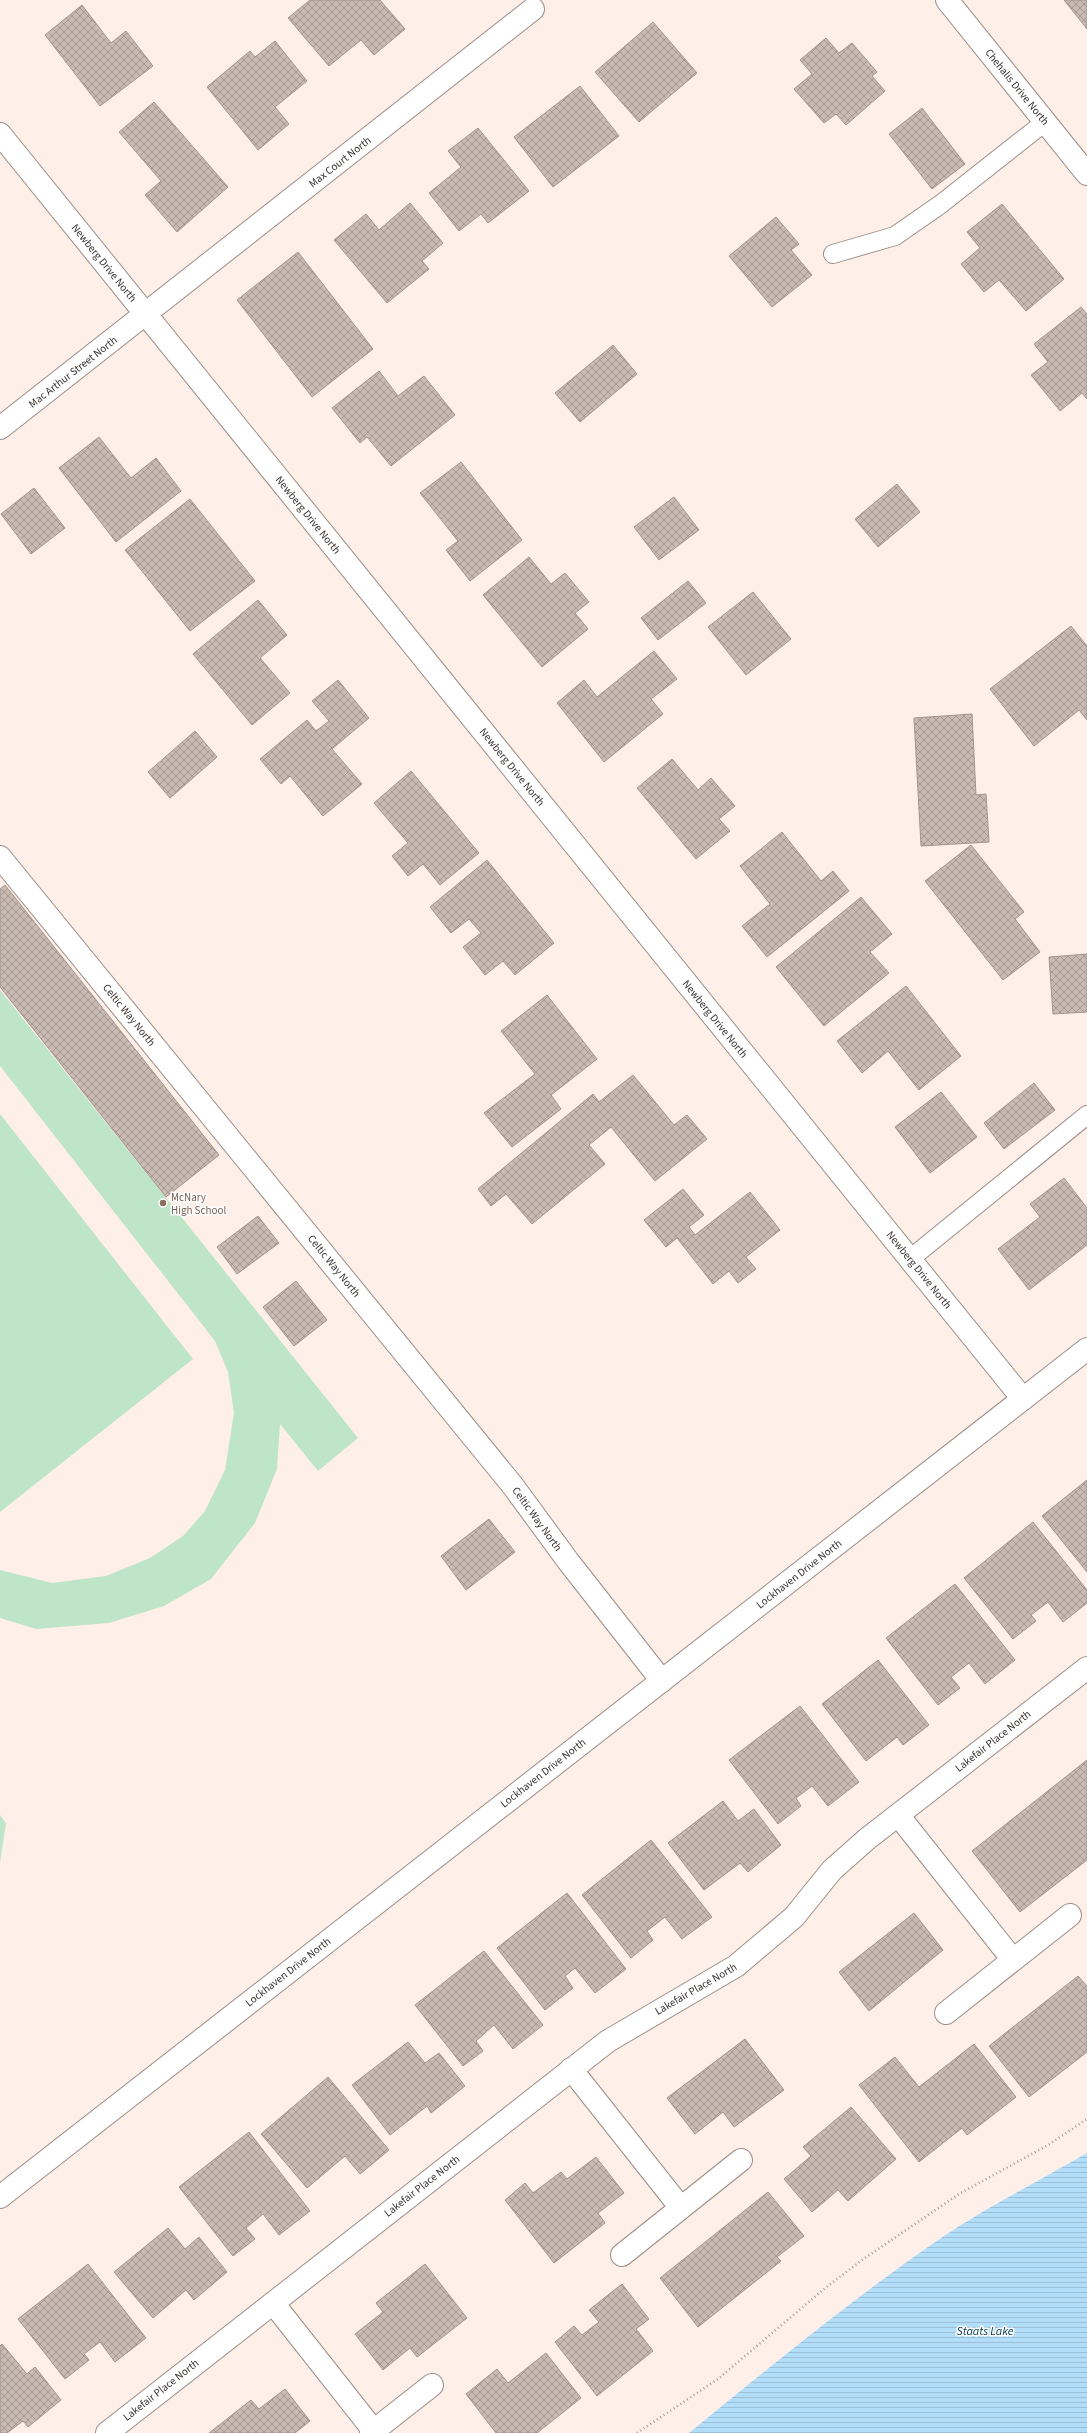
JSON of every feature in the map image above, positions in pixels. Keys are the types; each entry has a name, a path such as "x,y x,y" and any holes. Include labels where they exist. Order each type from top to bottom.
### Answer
{"street":[{"name":"Chehalis Drive North","path":"947,0 1087,174"},
{"name":"Max Court North","path":"146,315 533,9"},
{"name":"Newberg Drive North","path":"0,134 1023,1399"},
{"name":"Mac Arthur Street North","path":"0,428 146,315"},
{"name":"Celtic Way North","path":"0,857 514,1486 568,1561 662,1680"},
{"name":"Lockhaven Drive North","path":"0,2196 1087,1349"},
{"name":"Lakefair Place North","path":"107,2433 571,2069 628,2028 736,1966 794,1917 832,1870 898,1815 1087,1668"},
{"path":"898,1815 1013,1960"},
{"path":"946,2013 1070,1915"},
{"path":"571,2069 681,2208"},
{"path":"622,2255 741,2160"},
{"path":"273,2303 373,2432 432,2385"}],"lane":[{"path":"833,254 895,236 941,204 1045,122"},
{"path":"910,1259 1087,1115"}],"path":[{"path":"637,2433 718,2379 824,2289 862,2260 959,2194 1048,2145 1087,2119"}],"green space":[{"path":"0,990 358,1438 318,1471 280,1424 277,1469 255,1523 211,1579 164,1606 109,1623 36,1629 0,1618 0,1570 52,1583 106,1576 150,1558 183,1536 205,1511 225,1470 234,1413 228,1372 215,1341 0,1066"},
{"path":"0,1114 193,1359 0,1512"},
{"path":"0,1815 6,1823 0,1863"}],"water":[{"name":"Staats Lake","path":"1087,2153 1087,2433 689,2433 836,2314 928,2247 966,2221"}],"building":[{"path":"310,0 380,0 405,29 374,55 361,40 329,66 288,18"},
{"path":"1064,0 1087,0 1087,29"},
{"path":"82,5 111,43 126,31 153,66 100,106 45,35"},
{"path":"653,22 697,73 639,122 595,72"},
{"path":"826,38 839,53 852,43 877,72 872,76 885,91 846,125 836,114 824,123 794,89 812,74 800,60"},
{"path":"275,41 307,81 275,107 289,124 258,150 207,87 250,51 255,57"},
{"path":"580,86 619,136 553,187 514,137"},
{"path":"154,102 228,187 177,232 145,195 161,181 119,132"},
{"path":"922,108 965,164 932,189 889,134"},
{"path":"478,128 529,191 488,223 481,214 459,231 429,193 461,167 448,151"},
{"path":"410,203 443,243 422,261 429,269 387,303 334,240 366,214 379,230"},
{"path":"1002,204 1064,279 1026,311 999,280 984,292 961,264 980,248 967,232"},
{"path":"776,217 799,244 791,250 812,275 772,307 729,256"},
{"path":"298,252 373,349 312,397 237,300"},
{"path":"1081,307 1087,314 1087,399 1082,393 1060,411 1031,375 1048,362 1034,344"},
{"path":"613,345 637,374 580,422 555,393"},
{"path":"379,371 398,396 424,376 455,415 391,466 367,437 360,443 332,408"},
{"path":"99,437 131,478 156,458 181,491 116,542 59,468"},
{"path":"461,462 522,540 470,581 446,550 458,541 420,493"},
{"path":"897,484 920,512 878,547 855,519"},
{"path":"34,488 65,528 31,554 1,514"},
{"path":"674,497 699,530 659,560 634,527"},
{"path":"190,499 255,581 190,631 125,550"},
{"path":"529,557 551,584 565,573 589,602 575,613 588,629 542,667 483,595"},
{"path":"688,581 706,603 658,640 641,618"},
{"path":"753,592 791,639 746,675 708,627"},
{"path":"258,600 287,635 260,658 290,693 252,725 193,654"},
{"path":"1071,626 1087,646 1087,720 1079,710 1034,746 990,689"},
{"path":"654,651 677,679 651,699 663,714 604,762 557,703 584,680 597,697"},
{"path":"338,680 369,718 332,749 362,784 323,816 290,776 281,784 260,759 307,720 316,731 329,721 312,701"},
{"path":"972,714 976,795 986,794 989,842 921,846 914,718"},
{"path":"195,731 217,757 170,798 148,772"},
{"path":"672,759 698,790 711,778 735,806 719,819 730,831 696,859 637,788"},
{"path":"411,771 479,853 440,885 423,864 408,876 392,856 408,843 374,803"},
{"path":"782,832 821,881 833,871 849,891 767,957 742,926 770,904 740,866"},
{"path":"971,845 1024,912 1015,919 1040,952 1003,980 925,881"},
{"path":"487,860 554,943 515,975 503,961 485,975 463,947 481,933 469,919 451,933 430,907"},
{"path":"5,885 219,1155 166,1197 0,987 0,889"},
{"path":"861,897 892,934 870,952 889,973 824,1026 776,967"},
{"path":"1087,954 1087,1012 1053,1014 1049,957"},
{"path":"906,986 961,1056 919,1090 888,1051 862,1073 837,1041"},
{"path":"547,995 597,1059 551,1095 561,1109 512,1147 484,1113 535,1074 501,1031"},
{"path":"633,1075 674,1125 687,1115 707,1139 655,1181 611,1127 589,1145 605,1164 532,1224 506,1194 491,1206 478,1189 593,1094 599,1102"},
{"path":"1034,1083 1055,1110 1004,1149 984,1123"},
{"path":"941,1092 977,1137 930,1173 895,1127"},
{"path":"1064,1178 1087,1208 1087,1245 1029,1290 998,1249 1040,1217 1030,1204"},
{"path":"683,1189 704,1215 689,1227 695,1235 750,1192 780,1230 746,1257 756,1269 738,1283 729,1271 713,1284 677,1238 666,1247 644,1220"},
{"path":"258,1216 279,1243 237,1274 217,1247"},
{"path":"296,1281 327,1320 294,1346 263,1307"},
{"path":"1087,1480 1087,1572 1042,1516"},
{"path":"489,1519 515,1552 466,1590 441,1556"},
{"path":"1033,1522 1087,1590 1087,1603 1063,1622 1048,1602 1031,1615 1036,1621 1013,1639 964,1578"},
{"path":"955,1584 1015,1660 985,1684 969,1663 951,1677 960,1688 938,1705 886,1638"},
{"path":"878,1660 929,1725 903,1745 897,1737 866,1761 822,1704"},
{"path":"800,1706 859,1782 828,1806 812,1786 796,1798 801,1806 778,1824 729,1760"},
{"path":"1087,1760 1087,1860 1020,1912 972,1851"},
{"path":"723,1801 738,1821 754,1809 781,1845 748,1872 740,1863 704,1890 668,1843"},
{"path":"651,1840 712,1917 682,1939 665,1917 647,1931 653,1940 631,1958 582,1895"},
{"path":"567,1893 626,1969 595,1993 575,1968 565,1976 573,1988 545,2010 497,1948"},
{"path":"914,1913 943,1950 869,2011 839,1972"},
{"path":"484,1951 543,2025 513,2049 494,2025 476,2041 483,2051 463,2066 415,2005"},
{"path":"1078,1976 1087,1986 1087,2052 1029,2097 989,2046"},
{"path":"745,2039 784,2090 734,2127 723,2112 695,2134 667,2098"},
{"path":"408,2042 425,2063 439,2053 465,2086 431,2113 427,2106 390,2135 352,2085"},
{"path":"974,2044 1016,2097 967,2135 962,2128 919,2162 859,2085 895,2057 919,2087"},
{"path":"328,2077 389,2150 360,2174 345,2156 307,2188 261,2134"},
{"path":"851,2107 896,2159 848,2201 838,2190 812,2212 784,2179 811,2156 803,2147"},
{"path":"249,2132 310,2211 279,2235 263,2214 246,2228 255,2239 233,2256 179,2187"},
{"path":"596,2157 624,2193 598,2213 605,2223 554,2263 505,2200 525,2183 533,2193 561,2172 567,2179"},
{"path":"768,2192 804,2236 777,2257 781,2261 698,2327 660,2278"},
{"path":"168,2228 185,2249 199,2237 227,2272 194,2300 186,2290 153,2318 114,2272"},
{"path":"88,2264 146,2338 115,2362 100,2342 84,2354 89,2360 65,2379 18,2319"},
{"path":"425,2264 467,2318 417,2357 410,2348 383,2370 355,2334 383,2312 376,2303"},
{"path":"622,2284 649,2319 636,2329 653,2351 597,2396 555,2342 574,2326 582,2335 599,2322 589,2310"},
{"path":"2,2344 27,2374 35,2367 61,2400 28,2427 23,2421 7,2433 0,2433 0,2346"},
{"path":"546,2353 581,2398 537,2433 496,2433 466,2394 497,2369 508,2383"},
{"path":"285,2389 310,2421 295,2433 209,2433 251,2400 259,2409"}],"place":[{"name":"McNary High School","path":"163,1203"}]}
